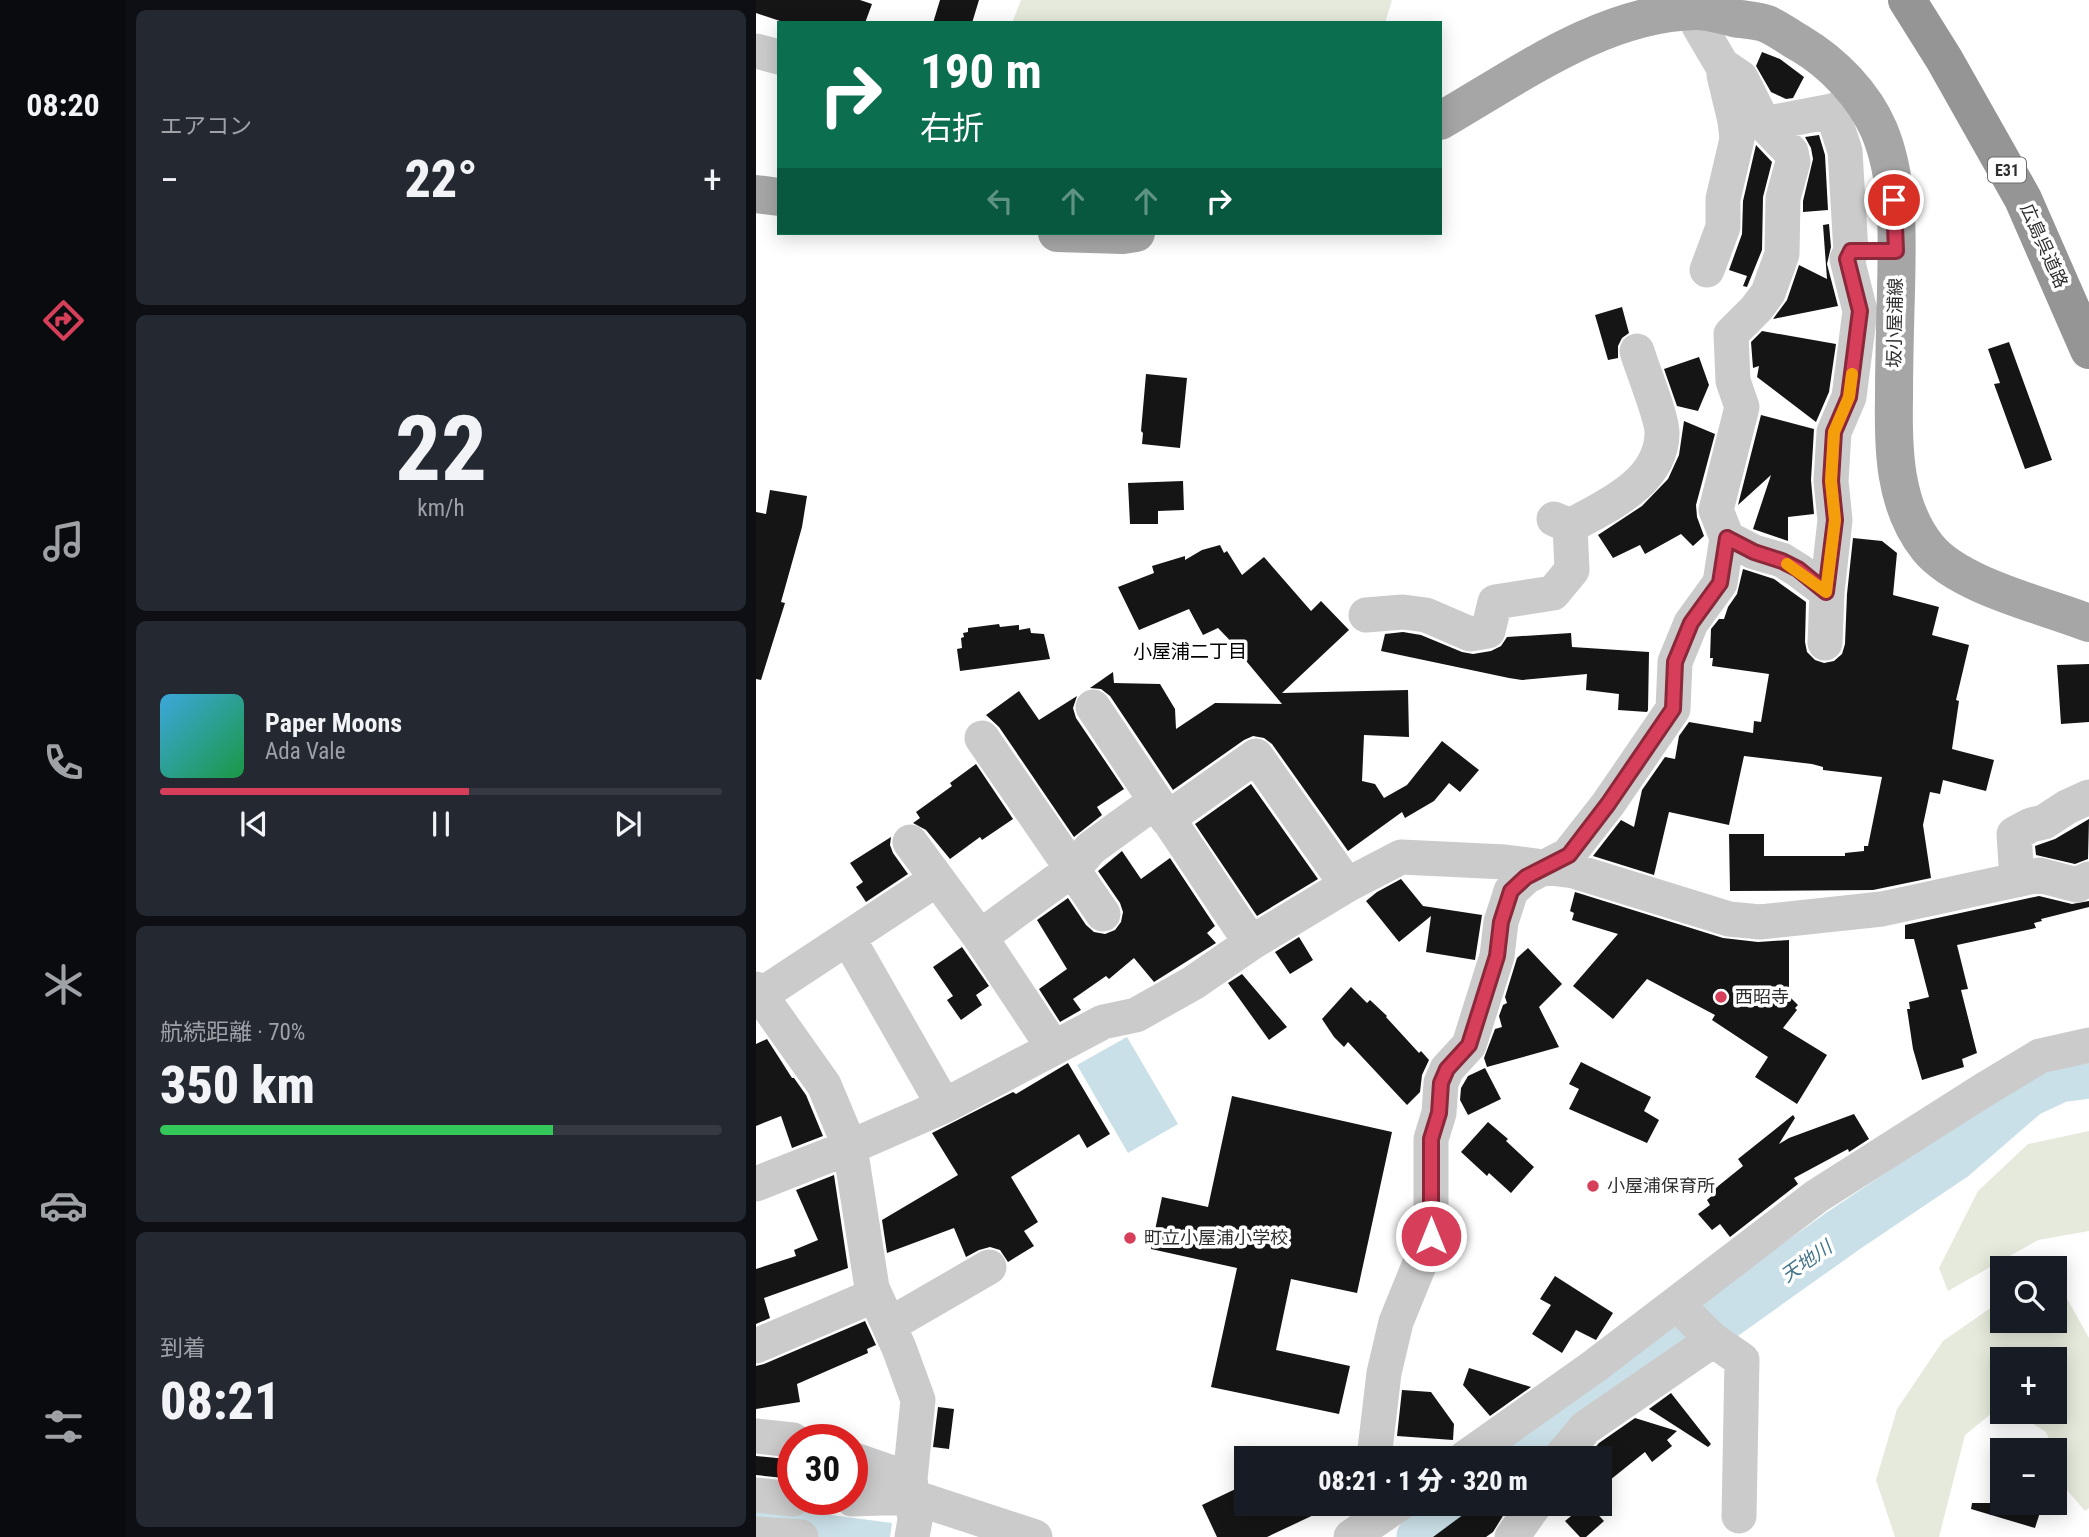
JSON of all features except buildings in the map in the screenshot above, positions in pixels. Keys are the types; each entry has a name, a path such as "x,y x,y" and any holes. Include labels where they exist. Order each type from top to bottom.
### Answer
{"highway":[{"name":"広島呉道路","path":"1907,0 1944,59 2023,198 2089,350"}],"main road":[{"name":"坂小屋浦線","path":"1442,120 1586,38 1621,24 1654,15 1698,11 1765,12 1838,72 1847,106 1879,129 1888,158 1894,200 1896,251 1893,427 1896,475 1907,514 1928,548 1956,571 1989,588 2089,623"},
{"path":"756,194 777,197"}],"street":[{"path":"1698,11 1699,26 1722,65 1737,139 1723,199 1723,227 1707,270"},
{"path":"756,51 777,56"},
{"path":"1375,1446 1384,1373 1396,1322 1431,1236 1431,1139 1439,1113 1441,1083 1447,1069 1469,1045 1497,956 1501,922 1511,891 1526,877 1569,855 1608,804 1673,709 1675,662 1691,623 1720,583 1727,538 1716,509 1742,407 1734,381 1731,334 1768,293 1782,254 1783,198 1793,162 1791,152 1764,124 1741,78 1722,65"},
{"path":"1764,124 1847,106 1845,151 1851,251 1847,259 1860,311 1849,397 1834,432 1831,481 1835,520 1826,592 1825,643"},
{"path":"1851,251 1896,251"},
{"path":"1366,615 1403,612 1426,615 1471,634 1488,631 1495,602 1553,593 1572,570 1562,522 1625,495 1652,468 1659,452 1662,433 1637,351"},
{"path":"1727,538 1798,569 1826,592"},
{"path":"1093,707 1251,943"},
{"path":"982,738 1103,914"},
{"path":"980,937 1073,869 1091,848 1256,756 1347,885"},
{"path":"756,1184 944,1106 1103,1022 1136,1015 1347,885 1401,857 1505,862 1574,871 1729,919 1760,922 1882,909 2015,856 2031,825 2045,822 2067,807 2089,797"},
{"path":"910,842 980,937 1053,1048"},
{"path":"2015,856 2039,875 2077,885 2089,879"},
{"path":"912,1508 919,1400 872,1288 850,1147 824,1085 759,992 848,938 937,879"},
{"path":"848,938 944,1106"},
{"path":"1482,1446 1596,1365 1817,1196 2040,1056 2089,1045"},
{"path":"756,1346 882,1310 989,1267"},
{"path":"1677,1304 1713,1340 1742,1360 1738,1516"},
{"path":"1570,1446 1585,1428 1713,1340"},
{"path":"756,1436 777,1438"},
{"path":"868,1472 912,1508"},
{"path":"756,1495 777,1497"},
{"path":"868,1501 912,1508 1035,1537"},
{"path":"1356,1525 1374,1516"},
{"path":"1512,1537 1527,1516"},
{"path":"756,1534 801,1537"}],"shaded area":[{"path":"1021,0 1392,0 1386,21 1013,21"},
{"path":"2089,1131 2089,1231 2038,1240 2010,1256 1990,1256 1990,1267 1948,1291 1939,1268 1978,1191 2028,1144"},
{"path":"2067,1299 2089,1338 2089,1508 2085,1511 2067,1490 2067,1438 2049,1438 2046,1432 2033,1424 2067,1424 2067,1347 1990,1347 1990,1415 1965,1435 1939,1537 1895,1537 1876,1480 1897,1409 1943,1341 1990,1308 1990,1333 2067,1333"}],"water":[{"path":"1127,1037 1178,1124 1128,1153 1077,1065"},
{"path":"756,1508 777,1509 777,1515 832,1515 892,1523 890,1537 756,1537"}],"waterway":[{"name":"天地川","path":"1541,1446 1843,1231 1953,1157 2027,1093 2059,1078 2089,1074"},
{"name":"天地川","path":"1421,1537 1448,1516"}],"slow traffic":[{"path":"1787,564 1798,569 1826,592 1835,520 1831,481 1834,432 1849,397 1852,374"}],"place":[{"name":"西昭寺","path":"1721,997"},
{"name":"小屋浦保育所","path":"1593,1186"},
{"name":"町立小屋浦小学校","path":"1130,1238"}],"district":[{"name":"小屋浦二丁目","path":"1190,651"}],"route":[{"path":"1431,1236 1431,1139 1439,1113 1441,1083 1447,1069 1469,1045 1497,956 1501,922 1511,891 1526,877 1569,855 1608,804 1673,709 1675,662 1691,623 1720,583 1727,538 1798,569 1826,592 1835,520 1831,481 1834,432 1849,397 1860,311 1847,259 1851,251 1896,251 1894,200"}]}
